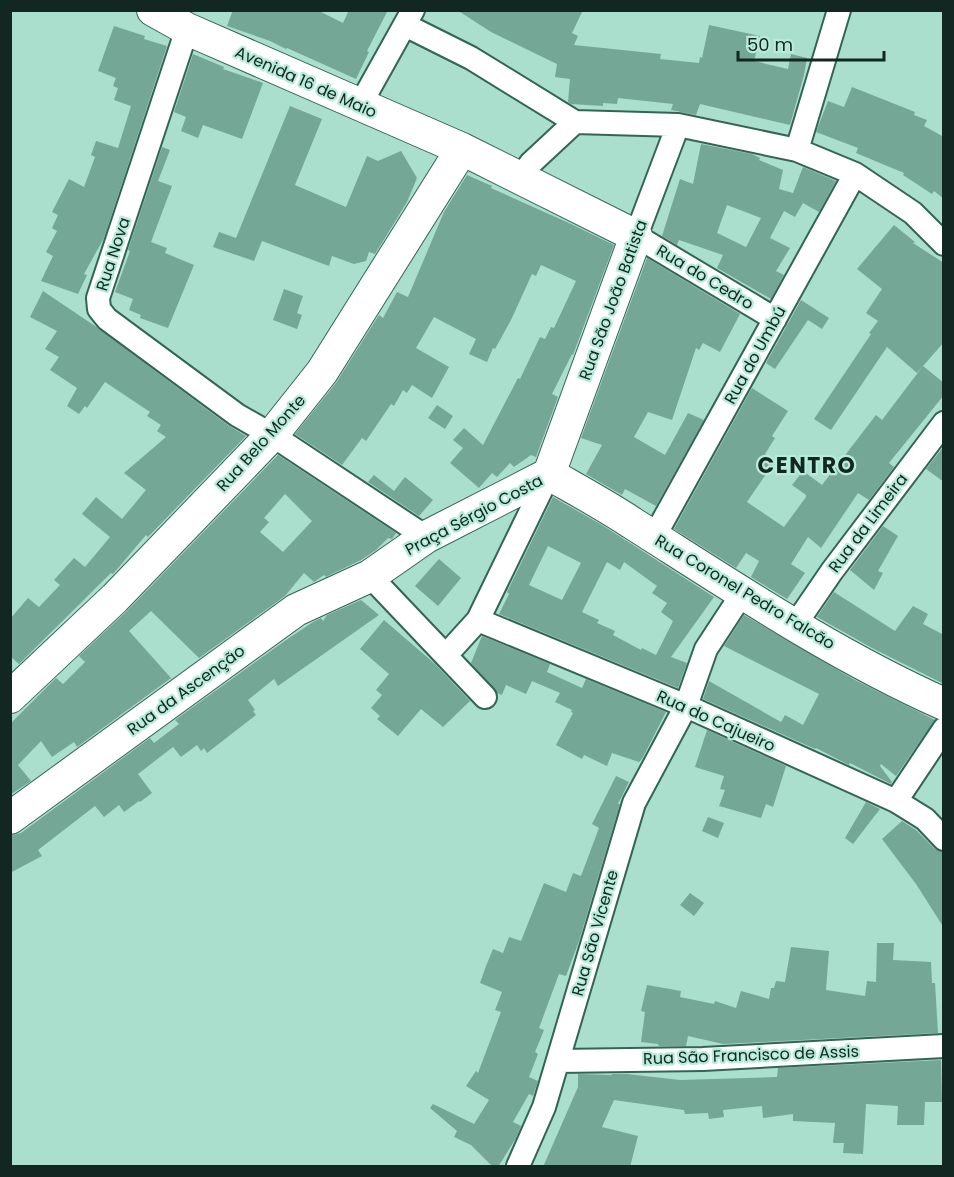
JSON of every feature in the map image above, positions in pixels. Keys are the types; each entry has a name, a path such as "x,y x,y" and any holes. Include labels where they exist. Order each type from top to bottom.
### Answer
{"street":[{"name":"Avenida 16 de Maio","path":"153,10 187,29 462,149 636,236"},
{"path":"797,150 839,10"},
{"path":"360,105 409,18 575,122 678,125 797,150 855,174 913,213 944,244"},
{"name":"Rua Nova","path":"187,29 98,298 99,309 107,319 237,415 272,435"},
{"path":"520,178 531,163 575,122"},
{"name":"Rua São João Batista","path":"549,474 678,125"},
{"name":"Rua Belo Monte","path":"10,697 115,598 272,435 322,372 462,149"},
{"name":"Rua do Umbú","path":"654,537 855,174"},
{"name":"Rua do Cedro","path":"636,236 775,319"},
{"name":"Rua da Limeira","path":"795,625 832,571 944,423"},
{"path":"272,435 426,537"},
{"path":"445,654 478,620 549,474"},
{"name":"Praça Sérgio Costa","path":"370,576 426,537 549,474"},
{"name":"Rua Coronel Pedro Falcão","path":"549,474 795,625 908,688 944,704"},
{"path":"370,576 484,698"},
{"name":"Rua da Ascenção","path":"10,818 296,610 370,576"},
{"name":"Rua São Vicente","path":"519,1167 544,1107 634,803 686,706 706,649 742,594"},
{"name":"Rua do Cajueiro","path":"478,620 686,706 896,801 925,819 944,839"},
{"path":"896,801 944,729"},
{"name":"Rua São Francisco de Assis","path":"558,1061 703,1059 944,1047"}],"building":[{"path":"233,10 317,10 343,23 349,10 388,10 367,51 369,52 356,79 270,41 227,26"},
{"path":"457,10 583,10 572,33 578,36 574,45 661,54 660,59 699,63 709,25 760,36 754,61 788,69 791,54 807,58 790,125 700,104 696,115 671,110 673,104 618,98 617,104 603,103 603,106 571,104 568,102 570,79 555,77 557,64 491,32"},
{"path":"114,26 167,46 104,238 84,274 87,275 78,294 41,281 53,256 46,252 57,231 52,228 58,215 52,212 69,179 84,187 95,157 91,155 96,141 118,148 131,106 114,100 118,88 113,86 116,78 98,71"},
{"path":"193,54 224,67 223,69 263,83 242,139 203,125 198,138 181,131 186,117 174,112"},
{"path":"852,87 915,112 914,115 927,120 924,126 944,137 944,199 934,191 932,194 903,175 904,173 856,153 858,148 816,132 828,101 844,107"},
{"path":"290,106 322,119 295,185 346,207 367,156 378,161 401,151 417,178 407,202 375,254 369,252 366,261 354,264 332,256 329,266 262,241 254,261 213,247 219,232 236,238"},
{"path":"701,144 752,154 760,158 759,160 783,170 779,189 793,193 803,167 836,181 819,212 803,203 795,217 784,211 770,238 790,248 776,271 784,275 771,299 717,268 723,255 679,240 677,245 662,236 680,179 693,184","holes":["727,205 761,218 746,247 717,233"]},
{"path":"162,147 170,150 158,181 172,186 151,242 167,248 165,253 194,265 168,328 140,318 141,315 129,310 133,299 115,292"},
{"path":"467,175 614,245 573,355 552,394 558,397 536,457 531,455 514,467 510,463 497,477 492,473 479,488 450,463 463,448 453,440 464,428 483,445 518,378 520,379 540,337 545,339 551,327 554,328 576,281 541,265 536,276 532,274 511,320 487,362 469,354 476,339 434,317 416,348 449,367 432,398 412,385 407,393 403,390 394,406 391,404 366,441 362,438 342,465 295,434 336,383 379,315 383,318 397,292 408,297 444,212"},
{"path":"894,225 915,242 913,243 944,263 944,342 917,373 887,347 831,430 814,419 878,321 866,313 882,289 857,269"},
{"path":"647,258 740,314 720,352 703,343 699,350 696,348 672,420 648,412 634,437 665,455 688,413 704,420 656,506 625,489 622,495 586,474 602,445 581,438"},
{"path":"284,289 303,296 297,313 302,315 297,329 273,320"},
{"path":"43,291 246,436 148,537 146,535 113,574 111,573 19,664 10,656 10,619 28,598 39,607 60,585 54,580 74,558 85,567 110,537 82,514 96,497 122,519 146,490 124,473 166,437 157,431 161,425 147,416 150,412 105,382 87,408 85,406 79,414 67,406 77,388 50,370 59,357 45,349 57,331 30,317"},
{"path":"801,300 829,318 822,329 808,320 775,369 766,363"},
{"path":"923,366 944,383 944,395 889,463 894,467 869,500 858,493 821,548 808,537 791,564 805,573 787,599 751,577 759,561 746,553 736,568 674,529 752,388 788,411 772,436 775,438 765,454 775,461 747,502 784,527 806,497 792,485 803,471 822,485 876,415 882,420"},
{"path":"437,405 453,416 445,429 428,418"},
{"path":"944,446 944,482 926,469"},
{"path":"278,455 396,533 392,539 388,538 361,560 326,577 324,575 314,582 304,573 285,596 199,658 151,611 129,631 171,678 77,747 74,742 52,757 41,741 18,765 31,781 10,795 10,724 56,678 63,684 85,662 79,656 128,610","holes":["285,494 312,521 283,552 260,532 269,522 264,518"]},
{"path":"374,475 394,491 405,477 433,500 419,516 368,482"},
{"path":"553,497 602,525 714,597 671,657 687,663 678,688 499,614 509,594 507,592","holes":["548,546 581,563 562,600 529,585","607,562 620,570 624,562 657,586 652,593 667,603 661,612 673,621 656,655 613,635 615,631 597,623 599,620 582,612"]},
{"path":"883,526 898,536 878,571 883,573 874,590 850,570"},
{"path":"439,559 461,578 438,606 415,586"},
{"path":"834,592 895,631 913,606 928,614 923,624 944,635 944,684 817,617"},
{"path":"361,600 379,615 278,686 274,679 248,700 256,715 207,753 204,748 201,751 197,745 181,757 173,747 138,774 152,793 124,812 119,805 104,817 95,806 38,850 42,856 10,873 10,836 21,833 150,738 154,743 179,724 175,720 286,640 313,622 321,618 323,621 327,615"},
{"path":"744,615 855,680 935,720 896,776 881,764 891,784 850,763 849,765 816,748 703,699 709,681 781,722 785,715 803,725 819,694 724,646"},
{"path":"384,620 435,664 470,701 443,727 421,709 398,736 377,719 380,716 371,708 382,695 376,690 389,674 360,649"},
{"path":"482,636 550,664 547,672 582,688 586,679 666,712 642,759 639,762 612,753 607,766 584,755 582,759 556,745 573,713 572,710 555,702 560,693 532,681 526,694 506,685 502,695 497,693 471,663"},
{"path":"707,730 786,766 773,807 766,804 761,818 719,806 725,790 720,789 724,776 695,767"},
{"path":"616,776 629,782 618,804 620,804 579,941 566,976 559,974 539,1028 544,1030 535,1052 538,1054 529,1077 538,1081 533,1096 529,1094 513,1122 521,1126 516,1138 498,1167 493,1167 471,1145 454,1137 457,1131 430,1108 433,1104 474,1124 489,1100 466,1086 476,1071 478,1073 501,1012 495,1010 502,992 480,983 486,966 493,949 503,953 509,937 521,941 544,883 566,892 573,873 581,876 599,828 592,824"},
{"path":"866,802 880,809 853,844 845,838"},
{"path":"708,817 724,823 718,838 702,831"},
{"path":"902,821 916,830 935,849 944,852 944,928 916,884 882,839"},
{"path":"690,893 704,903 694,916 680,905"},
{"path":"877,943 894,943 893,960 931,962 932,983 935,983 938,1033 723,1044 688,1036 686,1046 659,1046 641,1042 645,1012 641,1011 647,985 681,991 680,997 714,1004 715,1001 736,1008 741,991 769,999 771,988 774,988 776,981 785,982 791,947 829,951 826,990 865,996 867,981 876,982"},
{"path":"941,1060 942,1102 925,1102 924,1125 897,1125 898,1106 866,1104 863,1154 843,1153 844,1143 833,1143 835,1123 793,1121 793,1114 763,1118 762,1106 723,1110 724,1117 709,1119 708,1113 685,1114 684,1110 614,1100 602,1127 638,1136 630,1167 543,1167 578,1087 578,1074 627,1074 680,1080 777,1077 778,1068"}],"district":[{"name":"CENTRO","path":"807,465"}]}
